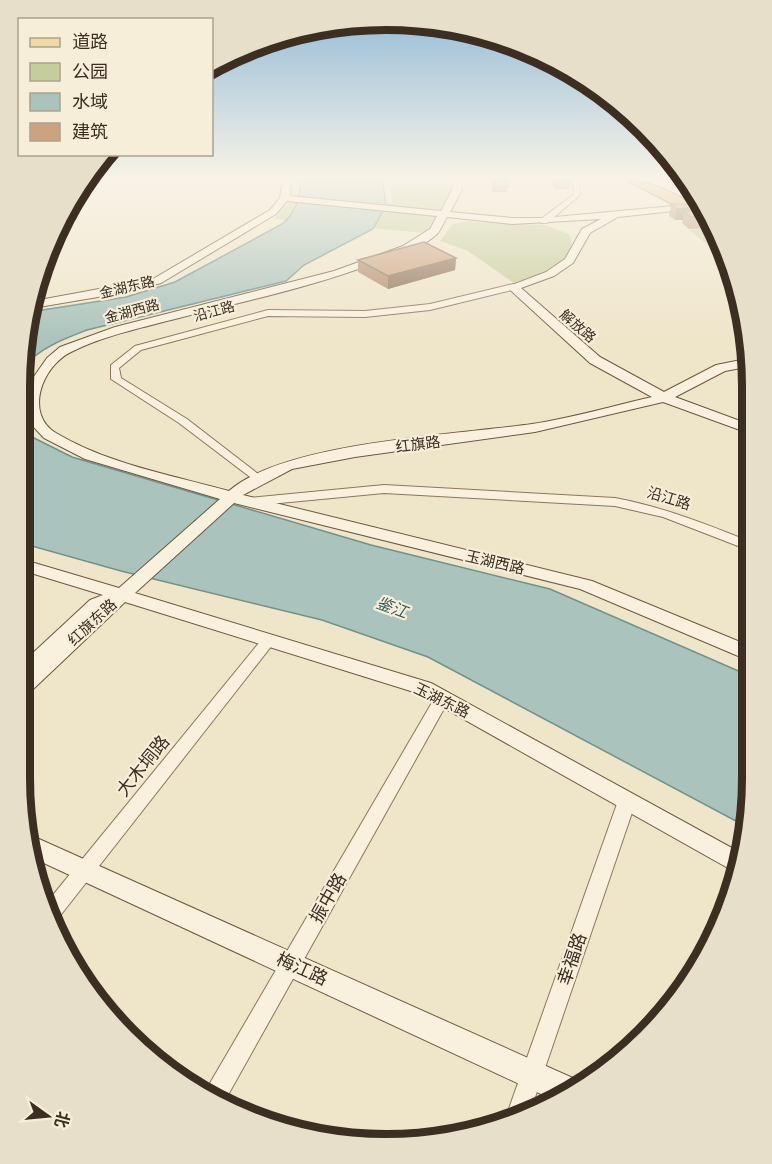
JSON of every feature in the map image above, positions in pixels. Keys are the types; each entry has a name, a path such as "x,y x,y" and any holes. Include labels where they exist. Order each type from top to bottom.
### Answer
{"main road":[{"name":"金湖东路","path":"40,304 133,288 157,281 238,233"},
{"name":"金湖西路","path":"231,498 90,456 49,435 36,422 31,407 33,388 40,375 64,350 89,339 338,273 408,248 430,233"},
{"path":"513,287 550,274 570,261 585,233"},
{"name":"解放路","path":"513,287 595,360 663,398 742,427"},
{"name":"红旗路","path":"121,596 231,498 258,479 287,465 314,459 535,428 663,398 721,368 741,364"},
{"name":"玉湖西路","path":"231,498 586,585 742,651"},
{"path":"30,567 121,596"},
{"name":"玉湖东路","path":"121,596 424,688 732,860"},
{"name":"红旗东路","path":"30,668 97,604 121,596"},
{"name":"红旗东路","path":"30,681 121,596"},
{"name":"梅江路","path":"37,849 562,1087"}],"street":[{"name":"沿江路","path":"258,479 183,421 116,379 114,367 138,348 268,313 365,314 430,307 513,287"},
{"name":"沿江路","path":"249,502 384,489 615,502 649,507 680,517 742,544"},
{"name":"大木垌路","path":"55,908 268,641"},
{"name":"振中路","path":"218,1091 442,698"},
{"name":"幸福路","path":"520,1108 627,801"}],"green space":[{"path":"446,233 567,233 572,243 569,252 562,260 542,272 514,283 468,251 440,241"},
{"path":"693,233 707,233 713,249"}],"water":[{"path":"265,233 365,233 304,265 286,281 87,330 61,341 31,359 38,311 126,297 175,282"},
{"name":"鉴江","path":"30,436 72,457 371,545 550,589 742,673 742,778 739,823 428,657 322,620 121,571 30,546"}],"building":[{"path":"424,242 456,258 388,276 358,260"}]}
